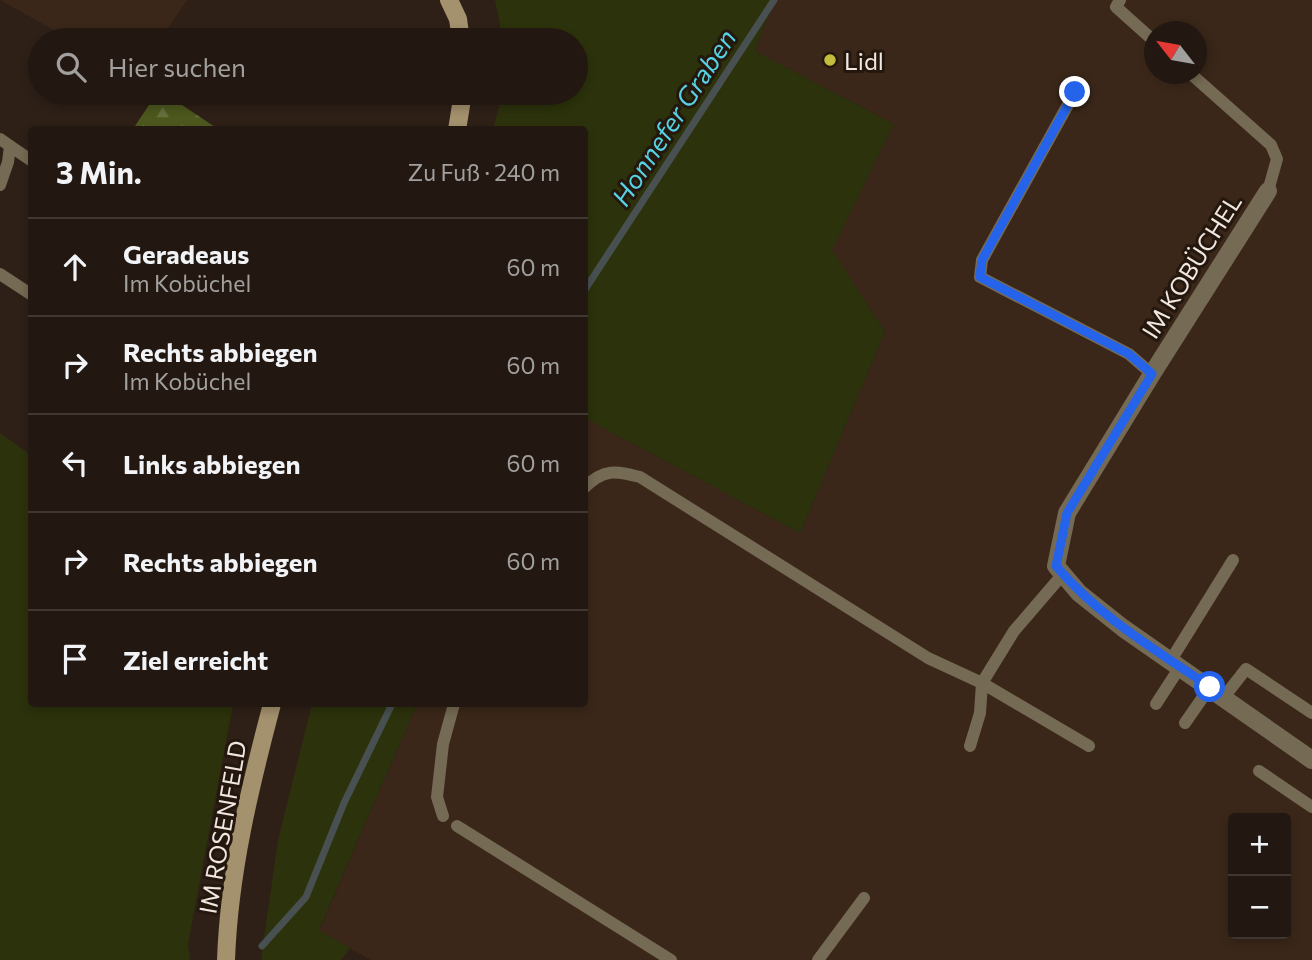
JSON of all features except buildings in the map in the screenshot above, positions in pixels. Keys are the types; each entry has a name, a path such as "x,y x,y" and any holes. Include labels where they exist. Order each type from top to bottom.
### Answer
{"street":[{"path":"449,0 459,28"},
{"path":"458,126 461,105"},
{"name":"IM KOBÜCHEL","path":"1063,574 1056,566 1067,513 1268,191"},
{"path":"1063,574 1087,600 1312,760"},
{"name":"IM ROSENFELD","path":"226,960 233,878 253,775 271,707"}],"lane":[{"path":"1120,0 1116,7 1144,32"},
{"path":"1202,84 1270,145 1277,159 1268,191"},
{"path":"1075,92 982,260 980,277 1129,354 1152,374"},
{"path":"0,185 5,143 28,158"},
{"path":"0,274 28,292"},
{"path":"588,484 595,477 615,471 640,477 928,657 982,683 1089,746"},
{"path":"1156,704 1233,560"},
{"path":"970,746 980,713 982,683 1014,631 1063,574"},
{"path":"1185,723 1246,669 1312,713"},
{"path":"443,816 437,797 443,744 453,707"},
{"path":"1259,771 1312,810"},
{"path":"457,826 671,960"},
{"path":"818,960 864,898"}],"shaded area":[{"path":"0,0 187,0 168,28 50,28"},
{"path":"774,0 1312,0 1312,960 371,960 319,931 416,707 588,707 588,420 800,533 885,332 831,250 894,124 755,51"}],"green space":[{"path":"495,0 774,0 755,51 894,124 832,250 885,332 800,533 588,420 588,126 494,126 500,105 588,105 588,28 501,28"},
{"path":"149,105 182,105 214,126 135,126"},
{"path":"0,433 28,453 28,707 232,707 188,944 190,960 0,960"},
{"path":"311,707 416,707 319,930 350,948 341,960 261,960 278,840"}],"waterway":[{"name":"Honnefer Graben","path":"588,285 774,0"},
{"name":"Honnefer Graben","path":"262,946 306,897 344,803 391,707"}],"place":[{"name":"Lidl","path":"830,60"}],"route":[{"path":"1075,92 982,260 980,277 1129,354 1152,374 1067,513 1056,566 1079,593 1123,628 1210,687"}]}
